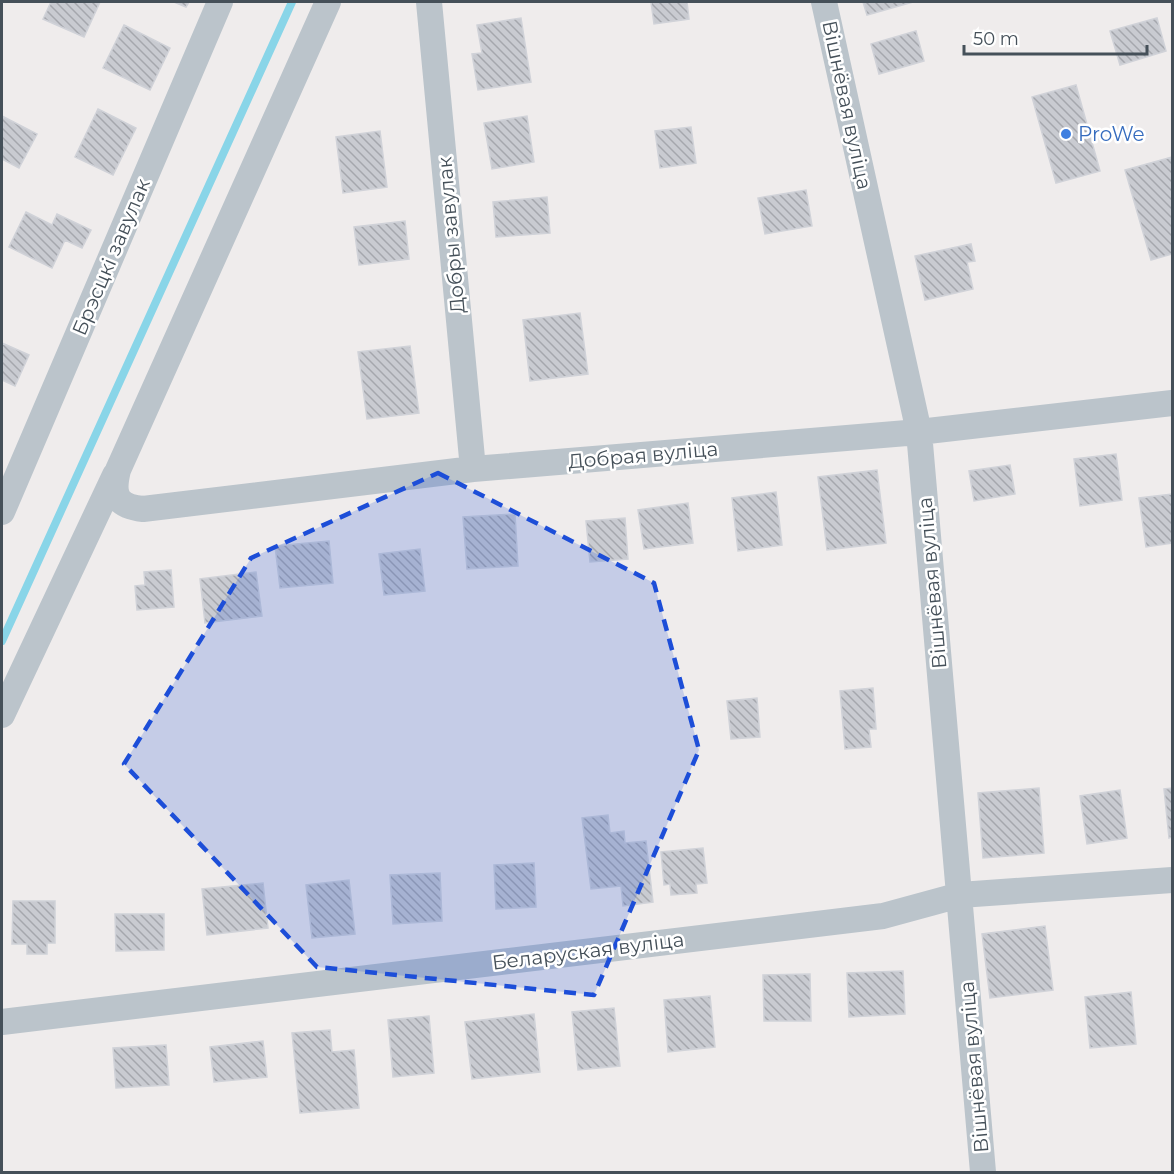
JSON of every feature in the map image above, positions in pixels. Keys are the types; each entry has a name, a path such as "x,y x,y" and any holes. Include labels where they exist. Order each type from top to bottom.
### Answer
{"street":[{"name":"Брэсцкі завулак","path":"2,512 220,2"},
{"path":"2,716 118,470 328,2"},
{"name":"Добры завулак","path":"429,2 473,469"},
{"name":"Вішнёвая вуліца","path":"824,2 919,432 983,1173"},
{"name":"Добрая вуліца","path":"118,470 115,483 117,498 126,507 143,509 473,469 919,432 1173,403"},
{"name":"Беларуская вуліца","path":"2,1022 883,916 960,895 1173,880"}],"highlighted area":[{"path":"438,473 654,583 699,750 594,995 317,967 124,764 251,558"}],"building":[{"path":"51,2 100,2 84,37 43,19"},
{"path":"174,2 189,2 186,7"},
{"path":"651,2 687,2 689,19 654,24"},
{"path":"863,2 913,2 867,15"},
{"path":"521,18 531,82 478,90 472,54 482,53 477,25"},
{"path":"1157,18 1166,51 1120,65 1110,31"},
{"path":"124,25 170,48 150,90 103,68"},
{"path":"916,31 924,61 879,74 871,44"},
{"name":"ProWe","path":"1076,85 1100,171 1056,183 1032,97"},
{"path":"98,109 136,128 113,175 75,157"},
{"path":"2,116 37,134 19,168 2,159"},
{"path":"527,116 534,162 492,169 484,123"},
{"path":"691,127 696,163 660,168 655,131"},
{"path":"380,131 387,187 343,193 336,137"},
{"path":"1172,157 1172,254 1151,260 1125,170"},
{"path":"806,190 812,226 765,234 758,198"},
{"path":"547,197 550,233 496,237 493,202"},
{"path":"26,212 52,225 57,214 91,230 82,248 65,240 52,268 9,247"},
{"path":"405,221 409,259 359,265 354,227"},
{"path":"971,244 975,261 967,262 973,289 925,300 915,256"},
{"path":"580,313 588,374 530,381 523,320"},
{"path":"2,343 29,355 15,386 2,380"},
{"path":"410,346 419,413 367,419 358,352"},
{"path":"1116,454 1122,500 1080,506 1074,459"},
{"path":"1010,465 1015,494 974,501 969,471"},
{"path":"877,470 886,543 827,550 818,477"},
{"path":"776,492 782,545 738,551 732,498"},
{"path":"1172,494 1172,543 1146,547 1139,498"},
{"path":"688,503 693,543 644,549 638,510"},
{"path":"515,514 518,566 467,569 463,517"},
{"path":"625,518 628,559 590,562 586,521"},
{"path":"329,541 333,583 280,588 275,546"},
{"path":"420,549 425,591 384,595 379,554"},
{"path":"171,570 174,607 137,610 135,586 145,585 144,572"},
{"path":"256,572 262,616 205,623 200,579"},
{"path":"873,688 876,729 869,729 871,747 845,749 840,691"},
{"path":"757,698 760,737 731,739 727,701"},
{"path":"1039,788 1044,853 983,858 978,793"},
{"path":"1172,788 1172,837 1169,838 1164,789"},
{"path":"1120,790 1127,838 1087,844 1080,796"},
{"path":"608,815 610,833 624,831 625,843 646,841 653,902 623,906 621,886 591,889 582,818"},
{"path":"703,848 707,883 696,884 697,893 671,895 670,884 664,885 661,852"},
{"path":"534,863 536,907 496,909 494,865"},
{"path":"440,873 442,921 393,924 390,875"},
{"path":"349,880 355,934 312,938 306,885"},
{"path":"263,883 268,928 207,935 202,889"},
{"path":"13,901 55,901 55,943 47,943 47,954 27,954 27,944 12,944"},
{"path":"115,914 164,914 164,950 116,951"},
{"path":"1045,926 1053,990 990,998 982,934"},
{"path":"903,971 905,1014 849,1017 847,973"},
{"path":"810,974 811,1021 764,1021 763,975"},
{"path":"1131,992 1136,1044 1090,1048 1085,997"},
{"path":"710,996 715,1047 668,1052 664,1000"},
{"path":"614,1008 620,1066 578,1070 572,1012"},
{"path":"534,1014 540,1072 472,1079 465,1022"},
{"path":"429,1016 434,1073 393,1077 388,1020"},
{"path":"330,1030 332,1052 354,1050 359,1108 300,1113 292,1033"},
{"path":"263,1041 267,1077 214,1082 210,1047"},
{"path":"166,1045 169,1085 116,1088 113,1048"}],"waterway":[{"path":"2,641 292,2"}],"place":[{"name":"ProWe","path":"1066,134"}]}
